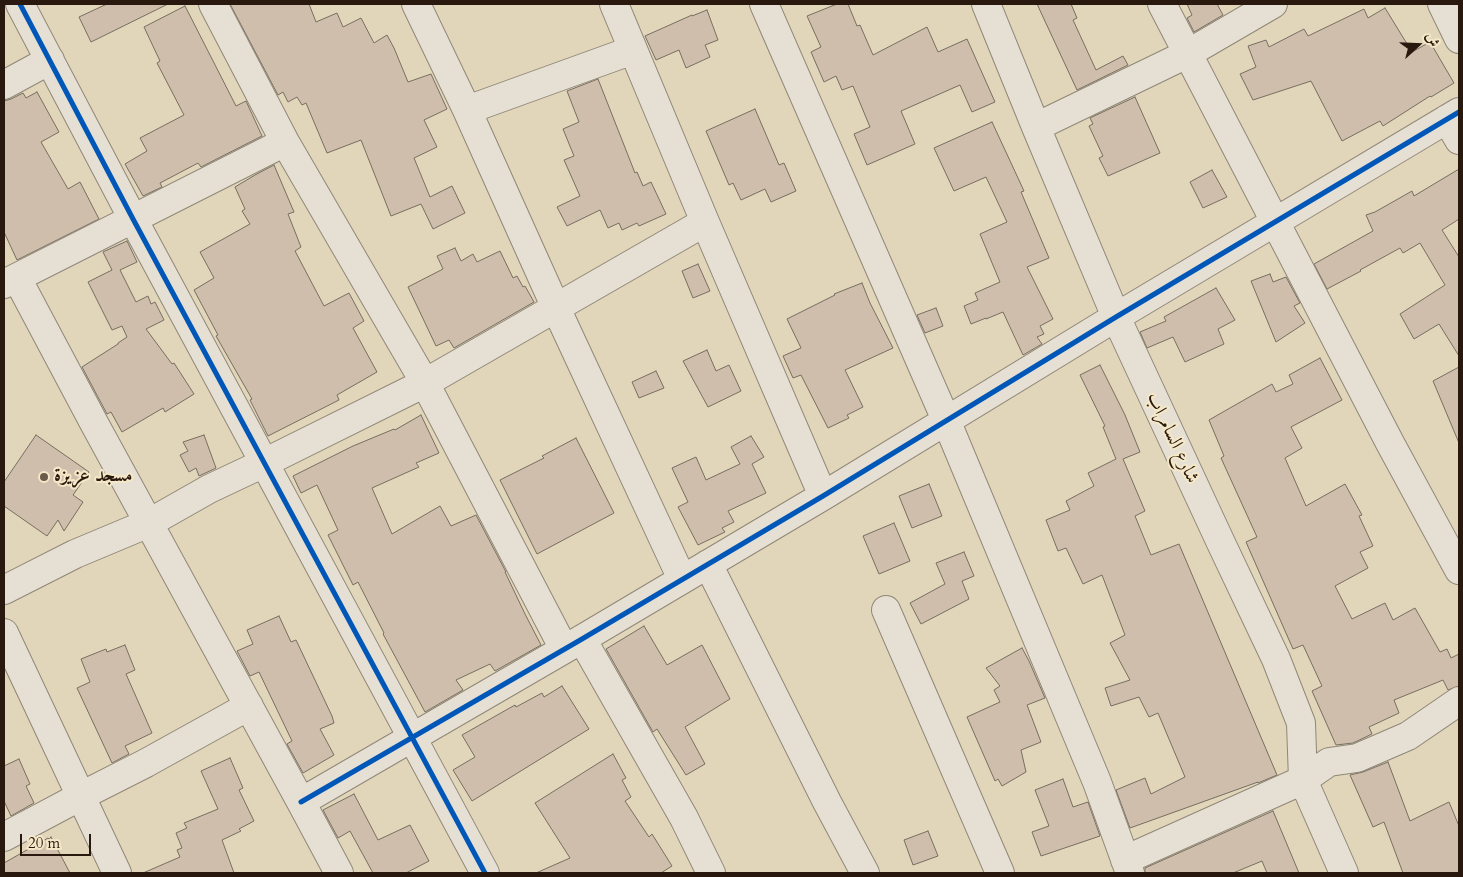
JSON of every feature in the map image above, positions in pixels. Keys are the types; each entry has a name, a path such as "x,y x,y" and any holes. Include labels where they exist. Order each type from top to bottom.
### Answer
{"street":[{"path":"20,4 133,219 485,873"},
{"path":"213,4 285,142 425,383 573,644 684,818 711,873"},
{"path":"416,4 467,110 556,308 682,579"},
{"path":"614,4 823,496"},
{"path":"764,4 946,420 1097,782 1128,866 1303,780 1329,762 1357,758 1408,736 1459,701"},
{"name":"شارع السامراب","path":"986,4 1116,316 1220,544 1276,659 1301,723 1303,780 1344,873"},
{"path":"1162,4 1390,443 1459,570"},
{"path":"1036,127 1187,54 1273,4"},
{"path":"1442,4 1459,39"},
{"path":"467,110 633,50"},
{"path":"4,85 50,60"},
{"path":"301,802 823,496 1116,316 1275,223 1455,124"},
{"path":"285,142 11,281 149,523 338,873"},
{"path":"4,590 75,554 149,523 208,489 425,383 705,222"},
{"path":"708,564 826,802 865,873"},
{"path":"886,610 1000,873"},
{"path":"4,633 117,873"},
{"path":"4,837 146,763 249,706"}],"building":[{"path":"107,4 168,4 91,42 79,17"},
{"path":"230,4 309,4 316,22 337,13 343,27 361,18 374,43 387,35 408,82 431,74 447,109 424,120 437,147 414,158 430,197 452,186 465,213 433,229 421,204 391,216 361,140 327,153 306,103 302,105 297,97 288,102 283,92 278,95"},
{"path":"837,4 848,4 857,26 860,25 873,55 927,27 938,52 967,39 995,102 972,112 960,85 901,111 915,144 867,165 854,134 870,127 853,86 842,90 836,76 824,82 811,52 821,47 807,16"},
{"path":"1037,4 1071,4 1077,18 1073,20 1096,70 1123,56 1128,65 1077,90"},
{"path":"1187,4 1217,4 1223,15 1194,32 1187,18 1192,15"},
{"path":"185,6 236,106 246,101 262,136 201,167 198,163 160,183 162,187 143,196 125,164 147,151 140,138 184,115 157,63 160,61 144,27"},
{"path":"1385,8 1412,52 1430,42 1454,83 1383,126 1380,121 1342,141 1311,81 1253,100 1240,74 1256,67 1248,46 1266,40 1269,47 1304,29 1308,36 1364,9 1368,18"},
{"path":"707,10 718,40 705,45 710,57 686,68 679,50 656,60 645,36"},
{"path":"598,79 635,173 637,172 643,186 651,182 666,214 639,226 637,223 622,230 619,223 608,228 600,210 567,226 557,207 580,196 564,160 574,156 563,129 579,122 567,91"},
{"path":"37,92 59,132 41,142 68,189 80,182 99,219 17,260 4,232 4,101 23,93 26,98"},
{"path":"1135,97 1160,153 1108,176 1099,158 1103,156 1089,126 1093,124 1090,118"},
{"path":"755,109 779,165 784,163 796,191 771,202 765,189 741,200 733,183 729,185 706,131"},
{"path":"992,122 1024,191 1021,192 1049,258 1027,267 1053,319 1040,326 1044,334 1037,337 1042,344 1023,355 1003,312 971,324 964,306 978,300 975,293 1000,282 980,234 1007,222 986,177 954,191 934,148"},
{"path":"274,165 294,212 288,214 301,247 295,251 324,306 349,293 364,321 353,328 377,372 337,395 339,400 268,436 250,400 252,399 216,336 218,335 194,290 214,278 200,252 250,224 242,211 245,209 235,187"},
{"path":"1459,169 1459,219 1442,230 1459,257 1459,356 1439,324 1414,339 1400,314 1445,285 1420,243 1403,253 1400,248 1327,289 1314,264 1373,231 1366,215 1375,212 1412,191 1414,196"},
{"path":"1212,170 1227,197 1203,208 1190,182"},
{"path":"127,241 137,262 120,270 136,302 148,296 151,304 155,302 164,320 146,329 172,364 174,363 194,394 165,412 163,408 122,432 111,412 107,414 82,367 127,337 122,326 112,330 88,282 112,270 103,252"},
{"path":"455,248 461,261 473,254 477,262 500,251 513,278 517,276 534,302 454,348 449,340 436,346 408,287 443,269 437,256"},
{"path":"698,264 710,291 693,298 682,271"},
{"path":"1270,274 1273,282 1286,277 1300,303 1294,306 1305,323 1276,342 1251,281"},
{"path":"862,283 893,348 845,370 863,407 847,415 849,418 828,428 801,375 793,378 783,356 801,348 787,319 834,294"},
{"path":"1216,288 1235,320 1218,329 1224,344 1185,362 1173,337 1147,348 1140,332 1166,321 1164,317"},
{"path":"936,308 943,326 925,333 917,315"},
{"path":"707,350 716,371 729,365 741,391 708,407 683,361"},
{"path":"1320,358 1342,400 1291,427 1302,448 1285,458 1306,506 1345,484 1362,515 1359,516 1373,546 1360,552 1368,568 1335,586 1352,619 1385,603 1393,620 1415,608 1440,652 1447,649 1451,658 1459,654 1459,686 1448,690 1443,680 1394,700 1399,713 1369,727 1372,734 1353,743 1336,745 1312,691 1322,686 1303,645 1293,649 1246,542 1257,537 1221,458 1224,456 1209,420 1272,384 1276,392 1293,384 1289,375"},
{"path":"1100,365 1125,415 1140,452 1123,459 1145,511 1135,516 1151,555 1179,544 1277,775 1130,828 1116,790 1145,778 1151,794 1185,777 1158,713 1149,717 1139,697 1111,706 1105,688 1130,680 1110,643 1125,635 1102,575 1083,584 1066,548 1058,551 1046,520 1070,510 1066,501 1094,486 1088,473 1116,459 1103,427 1105,426 1080,375"},
{"path":"1459,367 1459,443 1433,381"},
{"path":"656,371 664,388 639,398 632,382"},
{"path":"421,415 439,453 416,463 419,467 372,488 392,534 440,506 451,526 476,515 541,645 495,671 490,664 456,680 463,690 425,712 383,634 358,582 353,585 328,535 338,530 317,485 301,493 293,476 353,446 395,430"},
{"path":"36,435 89,472 73,495 83,502 64,531 58,520 47,536 4,506 4,482"},
{"path":"204,435 216,468 199,476 196,468 189,472 180,455 188,451 183,442"},
{"path":"751,436 764,457 752,464 766,493 728,511 734,522 722,528 725,532 698,545 678,507 688,502 672,468 696,457 706,480 740,464 731,447"},
{"path":"576,438 614,513 537,554 500,480 544,458 542,456"},
{"path":"929,484 942,516 912,528 899,496"},
{"path":"894,523 910,561 879,574 863,536"},
{"path":"964,552 974,576 962,581 969,599 921,624 910,603 945,584 936,563"},
{"path":"279,616 291,642 296,640 334,723 320,729 334,755 303,773 287,744 292,741 259,672 250,676 237,651 253,644 247,630"},
{"path":"644,626 667,665 702,645 730,699 685,727 705,764 686,775 657,729 653,732 606,649"},
{"path":"125,645 135,670 126,674 152,733 125,746 129,754 112,763 77,688 90,682 81,659 106,649 107,652"},
{"path":"1022,648 1045,698 1027,705 1041,742 1021,750 1026,772 1002,786 998,779 995,781 967,717 1000,702 994,690 1000,686 986,668"},
{"path":"562,686 589,729 472,801 453,770 475,757 462,735 515,705 516,707 542,693 544,697"},
{"path":"613,754 626,778 622,780 631,797 625,801 649,837 652,834 672,866 661,873 536,873 570,858 535,803"},
{"path":"230,758 243,788 239,790 254,821 239,829 241,831 222,840 234,873 143,873 180,857 177,850 182,848 176,833 187,828 184,823 218,809 201,771"},
{"path":"19,759 30,784 26,786 34,803 11,816 4,801 4,766"},
{"path":"1388,762 1410,821 1449,802 1459,826 1459,873 1403,873 1384,822 1373,827 1350,775"},
{"path":"1063,779 1073,807 1088,802 1100,836 1041,856 1032,832 1049,826 1035,790"},
{"path":"354,794 378,840 410,825 429,861 406,873 373,873 350,831 338,838 323,810"},
{"path":"1273,811 1299,873 1267,873 1262,861 1233,873 1145,873 1145,868"},
{"path":"928,831 938,856 913,865 904,840"},
{"path":"51,837 70,873 4,873 4,863"}],"cycle path":[{"path":"20,4 133,219 485,873"},
{"path":"301,802 823,496 1116,317 1459,112"}],"place":[{"name":"مسجد عزيزة","path":"44,477"}]}
